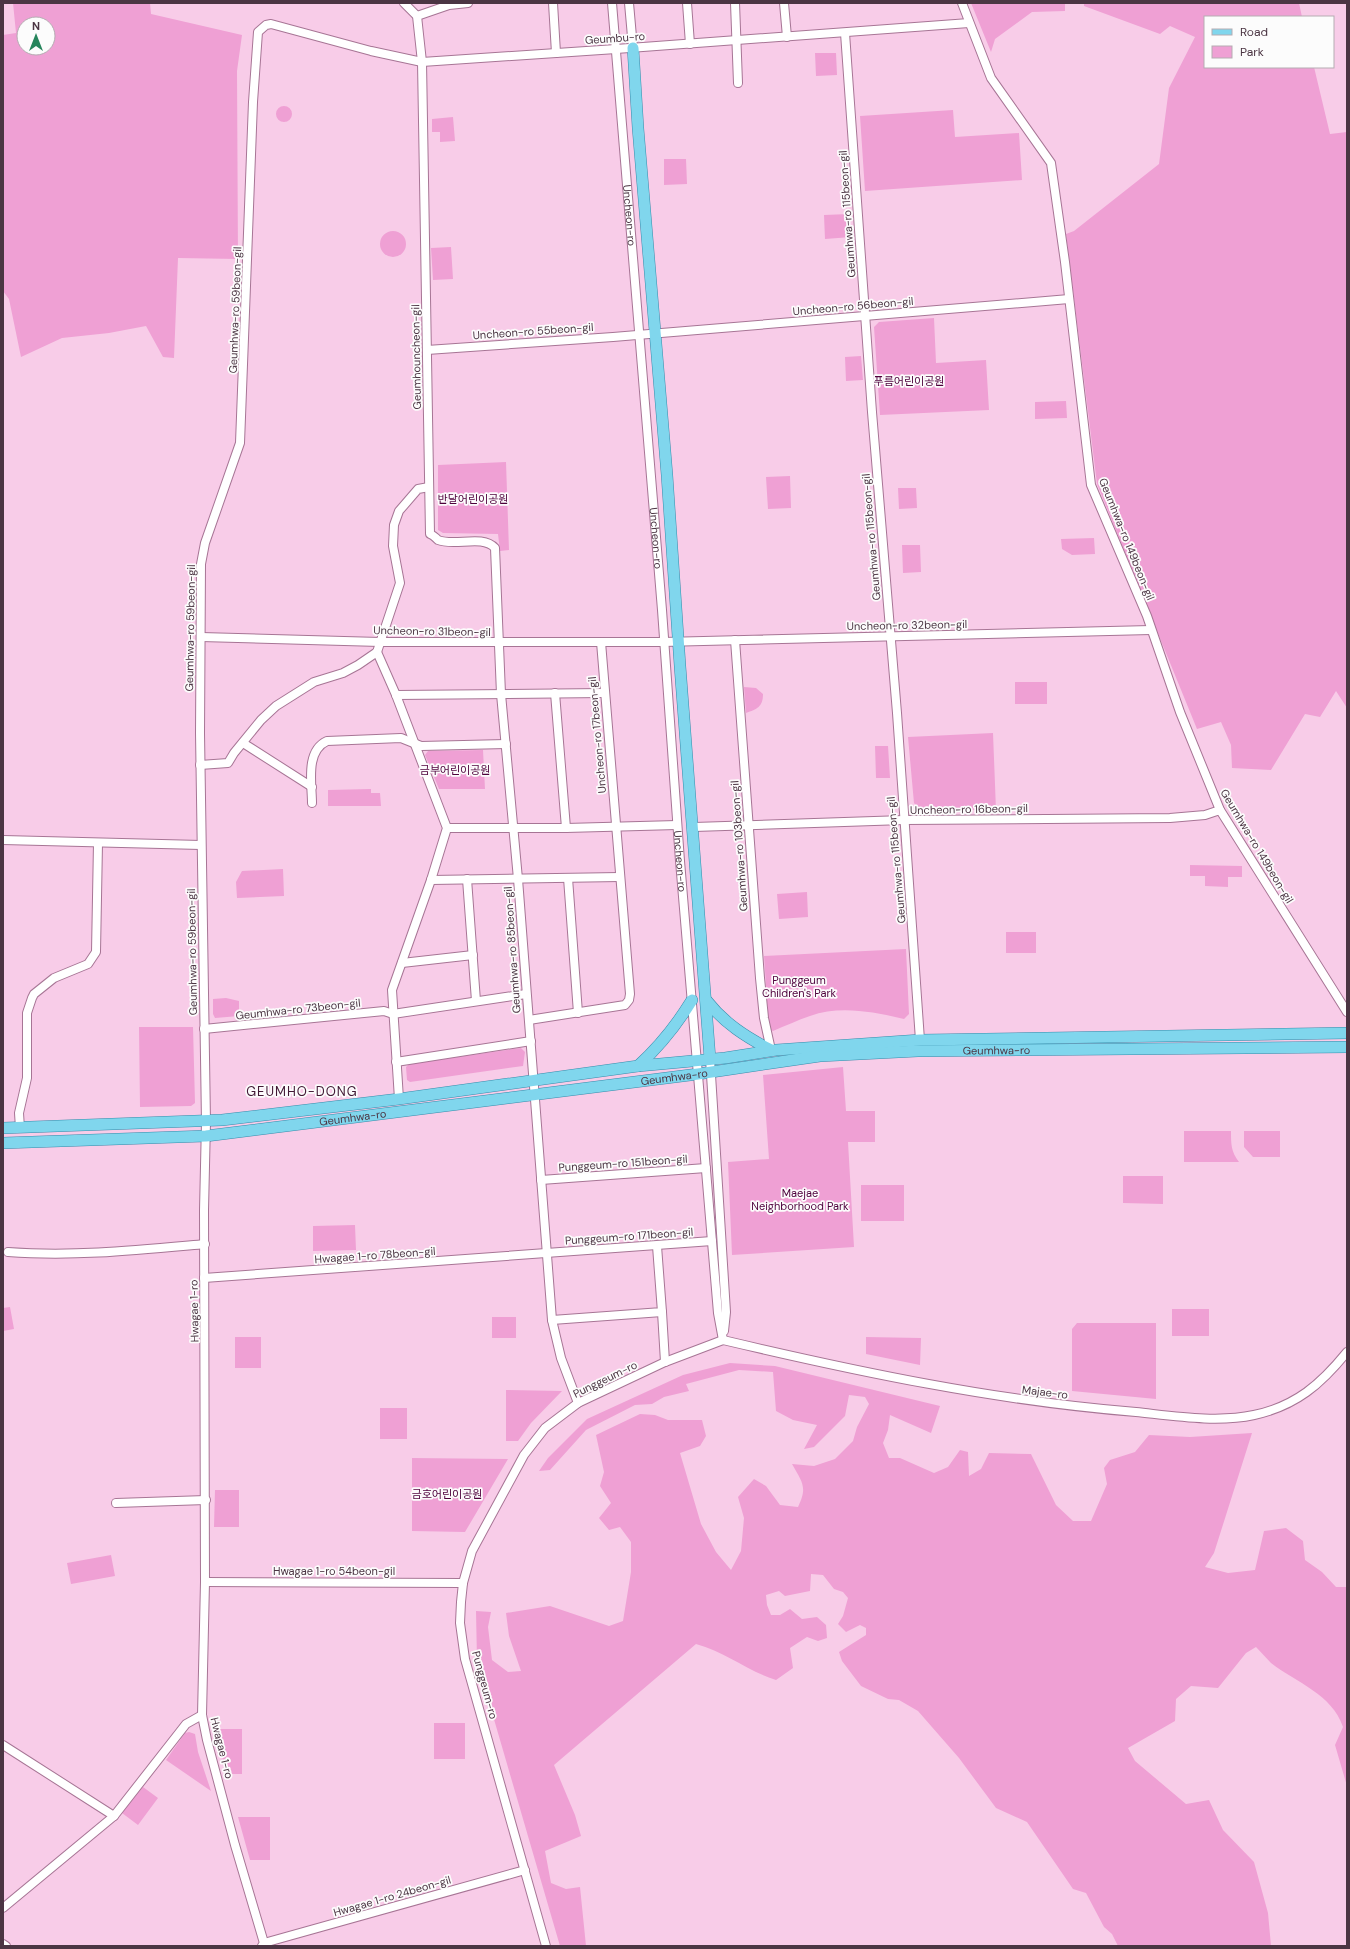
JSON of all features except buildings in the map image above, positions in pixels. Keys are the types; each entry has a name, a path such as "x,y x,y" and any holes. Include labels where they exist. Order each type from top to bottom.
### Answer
{"main road":[{"name":"Uncheon-ro","path":"633,48 638,128 656,333 694,827 710,1059"},
{"path":"638,1066 654,1052 675,1028 692,1000"},
{"path":"707,1001 716,1012 737,1031 770,1050"},
{"name":"Geumhwa-ro","path":"3,1128 206,1122 399,1099 534,1079 710,1059 770,1050 920,1040 1347,1033"},
{"name":"Geumhwa-ro","path":"3,1143 206,1136 698,1074 820,1056 918,1051 1347,1047"}],"street":[{"path":"404,3 417,16 449,5 468,3"},
{"path":"553,3 556,52"},
{"name":"Uncheon-ro","path":"612,3 640,334 677,824 698,1074"},
{"name":"Uncheon-ro","path":"629,3 633,48"},
{"path":"687,3 690,44"},
{"path":"735,3 738,83"},
{"path":"784,3 787,37"},
{"name":"Geumhwa-ro 149beon-gil","path":"962,3 991,78 1051,163 1091,485 1151,630 1180,712 1220,810 1347,1012"},
{"name":"Geumhouncheon-gil","path":"417,16 422,62 430,534 438,540 450,542 485,542 492,544 495,548 499,643"},
{"name":"Geumbu-ro","path":"266,24 280,26 371,51 422,62 969,23"},
{"name":"Geumhwa-ro 59beon-gil","path":"206,1122 200,765 200,582 205,542 240,443 256,42 258,32 266,24"},
{"name":"Geumhwa-ro 115beon-gil","path":"845,33 897,713 920,1040"},
{"name":"Uncheon-ro 56beon-gil","path":"640,334 1069,299"},
{"name":"Uncheon-ro 55beon-gil","path":"427,350 640,334"},
{"path":"200,765 228,763 261,720 276,706 314,682 343,673 377,652 400,583 393,546 394,524 399,511 418,489 429,487"},
{"name":"Uncheon-ro 32beon-gil","path":"663,642 1151,630"},
{"name":"Uncheon-ro 31beon-gil","path":"201,637 380,642 663,642"},
{"name":"Geumhwa-ro 103beon-gil","path":"735,640 764,1018 770,1050"},
{"name":"Uncheon-ro 17beon-gil","path":"601,642 616,826"},
{"name":"Geumhwa-ro 85beon-gil","path":"499,643 501,694 534,1079"},
{"path":"377,652 396,696 447,828 431,880 392,990 399,1099"},
{"path":"555,693 566,828"},
{"path":"396,696 604,693"},
{"path":"312,803 312,761 319,746 324,742 401,738 421,746 506,744"},
{"path":"242,743 312,787"},
{"name":"Uncheon-ro 16beon-gil","path":"694,827 904,820 1170,818 1205,815 1220,810"},
{"path":"447,828 566,828 677,824"},
{"name":"Geumhwa-ro 85beon-gil","path":"529,1020 625,1004 629,1000 630,994 616,826"},
{"path":"3,840 201,844"},
{"path":"20,1128 19,1113 27,1078 26,1018 28,1006 34,994 41,988 54,978 88,964 96,952 98,843"},
{"name":"Geumhwa-ro 85beon-gil","path":"518,879 620,877"},
{"path":"568,878 578,1013"},
{"path":"467,879 476,1001"},
{"path":"431,880 518,879"},
{"path":"402,963 473,955"},
{"name":"Geumhwa-ro 73beon-gil","path":"204,1029 384,1011 393,1014 526,994"},
{"path":"396,1062 531,1041"},
{"name":"Uncheon-ro","path":"710,1059 711,1072"},
{"path":"711,1072 726,1312 723,1340"},
{"path":"698,1074 718,1313 723,1340"},
{"path":"534,1079 552,1320 561,1358 578,1403"},
{"name":"Hwagae 1-ro","path":"206,1122 204,1244 206,1500 202,1715 207,1740 263,1945"},
{"name":"Punggeum-ro 151beon-gil","path":"541,1180 706,1168"},
{"name":"Punggeum-ro 171beon-gil","path":"547,1253 657,1246 712,1240"},
{"path":"8,1252 36,1254 123,1252 204,1244"},
{"path":"657,1246 665,1362"},
{"name":"Hwagae 1-ro 78beon-gil","path":"204,1278 547,1253"},
{"path":"552,1320 662,1312"},
{"name":"Majae-ro","path":"723,1340 988,1395 1092,1409 1224,1418 1254,1415 1305,1395 1319,1383 1347,1352"},
{"name":"Punggeum-ro","path":"546,1946 465,1660 460,1623 463,1583 472,1551 524,1455 545,1428 578,1403 665,1362 723,1340"},
{"path":"116,1503 206,1500"},
{"name":"Hwagae 1-ro 54beon-gil","path":"205,1582 463,1583"},
{"path":"3,1908 114,1816 186,1724 202,1715"},
{"path":"3,1745 114,1816"},
{"name":"Hwagae 1-ro 24beon-gil","path":"263,1945 525,1870"}],"green space":[{"path":"13,3 150,3 151,14 242,35 237,71 238,259 178,258 174,358 163,357 146,326 109,333 62,338 21,357 9,299 3,291 3,35 16,33"},
{"path":"971,3 1065,3 1065,11 1032,12 995,39 991,52"},
{"path":"1084,3 1299,3 1302,16 1204,16 1204,68 1314,68 1330,134 1347,132 1347,708 1336,691 1320,717 1305,714 1271,770 1232,768 1231,745 1221,722 1197,729 1097,484 1066,234 1074,231 1159,164 1169,88 1195,37 1170,26 1160,34 1084,6"},
{"path":"815,53 836,53 837,75 816,76"},
{"path":"281,106 287,106 292,111 290,120 287,122 281,122 276,117 276,111"},
{"path":"953,110 955,137 1019,133 1022,180 865,191 860,116"},
{"path":"453,117 455,141 440,142 440,132 432,132 432,119"},
{"path":"664,159 686,159 687,184 664,185"},
{"path":"849,214 851,237 825,239 824,215"},
{"path":"393,231 402,235 406,244 402,253 393,257 384,253 380,244 384,235"},
{"path":"451,247 453,279 433,280 431,248"},
{"name":"푸름어린이공원","path":"934,318 936,363 986,360 989,410 880,415 874,327 879,322"},
{"path":"861,356 863,380 846,381 845,357"},
{"path":"1066,401 1067,418 1035,419 1035,402"},
{"name":"반달어린이공원","path":"506,462 509,550 500,551 498,534 443,533 438,530 438,465"},
{"path":"790,476 791,508 768,509 766,477"},
{"path":"898,488 916,488 917,508 899,509"},
{"path":"1094,538 1095,554 1072,555 1062,549 1061,539"},
{"path":"902,545 920,545 921,572 903,573"},
{"path":"1015,682 1047,682 1047,704 1015,704"},
{"path":"744,687 756,688 763,694 761,705 746,713"},
{"path":"993,733 996,810 920,810 914,803 908,737"},
{"path":"875,746 888,746 890,778 876,778"},
{"name":"금부어린이공원","path":"483,750 485,789 439,789 425,755 428,751"},
{"path":"371,789 371,793 380,793 381,806 328,806 328,790"},
{"path":"1190,865 1242,866 1242,877 1228,877 1228,887 1205,886 1205,876 1190,876"},
{"path":"283,869 284,896 237,898 236,882 242,871"},
{"path":"807,892 808,917 779,919 777,894"},
{"path":"1006,932 1036,932 1036,953 1006,953"},
{"name":"Punggeum Children's Park","path":"906,949 909,1014 904,1019 869,1012 845,1010 810,1016 773,1031 769,1029 764,956"},
{"path":"226,998 239,1001 239,1016 215,1018 213,1014 213,999"},
{"path":"139,1027 193,1027 195,1103 191,1106 140,1107"},
{"path":"521,1048 525,1052 523,1066 410,1082 407,1080 406,1067 409,1064"},
{"name":"Maejae Neighborhood Park","path":"843,1067 846,1111 875,1111 875,1142 848,1142 854,1247 732,1255 728,1162 769,1159 763,1075"},
{"path":"1184,1131 1231,1131 1232,1148 1234,1155 1239,1162 1184,1162"},
{"path":"1244,1131 1280,1131 1280,1157 1253,1157 1244,1147"},
{"path":"1123,1176 1163,1176 1163,1204 1123,1203"},
{"path":"861,1185 904,1185 904,1221 861,1221"},
{"path":"355,1225 356,1250 313,1251 313,1226"},
{"path":"10,1307 14,1329 3,1331 3,1308"},
{"path":"1172,1309 1209,1309 1209,1336 1172,1336"},
{"path":"492,1317 516,1317 516,1338 492,1338"},
{"path":"1077,1323 1156,1323 1156,1399 1072,1391 1072,1329"},
{"path":"235,1337 261,1337 261,1368 235,1368"},
{"path":"866,1337 921,1338 920,1365 866,1354"},
{"path":"730,1363 775,1366 940,1406 931,1433 890,1415 888,1430 883,1443 889,1458 900,1458 934,1473 948,1467 960,1450 968,1452 969,1476 981,1469 989,1453 1031,1454 1056,1505 1073,1521 1091,1521 1107,1484 1104,1468 1110,1460 1135,1452 1149,1435 1190,1437 1252,1433 1214,1553 1205,1567 1228,1573 1255,1570 1264,1531 1286,1528 1303,1541 1305,1560 1322,1572 1336,1587 1347,1587 1347,1786 1335,1745 1343,1727 1338,1716 1331,1706 1313,1690 1271,1663 1256,1647 1246,1653 1218,1688 1191,1686 1176,1699 1175,1721 1128,1748 1135,1761 1186,1804 1209,1800 1223,1830 1254,1862 1268,1913 1271,1946 1118,1946 1112,1934 1104,1927 1086,1893 1073,1889 1027,1822 996,1808 959,1758 918,1711 899,1700 888,1699 861,1686 842,1661 839,1652 866,1635 866,1628 860,1625 846,1632 838,1624 843,1616 848,1598 843,1592 834,1589 823,1575 811,1574 810,1591 785,1596 779,1591 766,1595 767,1605 771,1615 780,1615 790,1609 802,1619 817,1617 826,1625 827,1638 818,1641 807,1637 790,1648 793,1668 776,1680 755,1672 707,1647 696,1644 554,1765 575,1815 581,1836 545,1851 551,1883 566,1889 580,1887 586,1946 560,1946 477,1661 476,1611 491,1612 488,1627 492,1660 508,1672 521,1671 509,1636 506,1613 550,1606 609,1626 623,1621 631,1572 631,1542 620,1527 609,1530 599,1518 611,1503 600,1486 604,1472 596,1435 640,1414 655,1415 668,1420 702,1420 706,1436 700,1446 680,1453 701,1524 716,1552 731,1570 741,1551 744,1518 738,1497 754,1479 766,1486 780,1505 798,1507 803,1494 803,1489 801,1480 792,1464 814,1466 835,1459 853,1441 857,1427 869,1404 865,1397 849,1395 845,1416 814,1447 804,1449 817,1425 793,1420 776,1411 773,1372 739,1370 686,1384 689,1391 664,1397 652,1404 635,1405 586,1430 550,1470 539,1471 548,1458 587,1419 683,1375"},
{"path":"506,1390 562,1391 531,1423 518,1441 506,1441"},
{"path":"380,1408 407,1408 407,1439 380,1439"},
{"name":"금호어린이공원","path":"412,1458 508,1459 465,1532 412,1531"},
{"path":"215,1490 239,1490 239,1527 214,1527"},
{"path":"111,1555 115,1576 71,1584 67,1563"},
{"path":"434,1723 465,1723 465,1759 434,1759"},
{"path":"219,1729 242,1729 242,1774 226,1774 219,1742"},
{"path":"189,1732 195,1734 198,1752 211,1791 166,1760 185,1733"},
{"path":"143,1787 158,1798 138,1825 122,1813"},
{"path":"238,1817 270,1817 270,1860 250,1860"}],"district":[{"name":"GEUMHO-DONG","path":"302,1091"}]}
